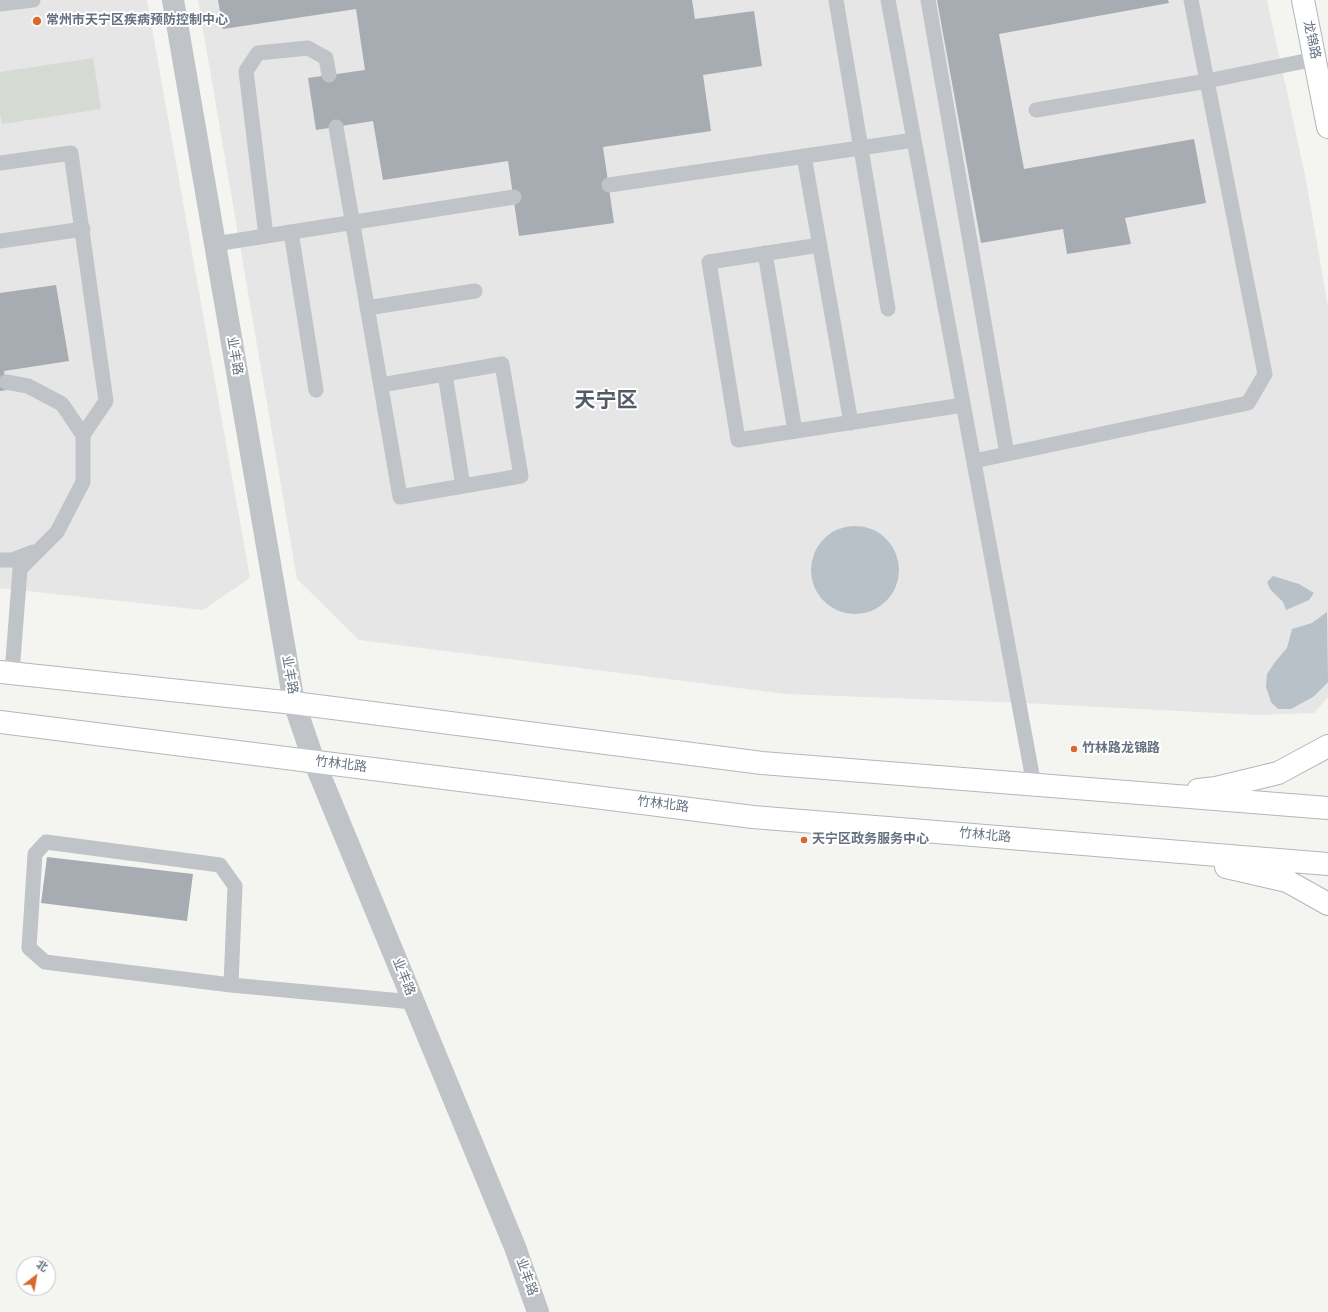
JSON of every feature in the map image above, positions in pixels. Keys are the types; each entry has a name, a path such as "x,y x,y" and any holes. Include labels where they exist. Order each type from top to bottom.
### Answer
{"main road":[{"name":"龙锦路","path":"1303,0 1328,127"},
{"path":"6,673 294,703 762,763 1328,808"},
{"name":"竹林北路","path":"0,722 753,817 1328,864"},
{"path":"1157,795 1216,788 1278,773 1328,746"},
{"path":"1155,850 1286,881 1328,904"}],"street":[{"name":"业丰路","path":"173,0 294,703 314,761 515,1247 538,1312"}],"lane":[{"path":"0,4 33,0"},
{"path":"836,0 888,309"},
{"path":"888,0 1034,785"},
{"path":"928,0 1007,454"},
{"path":"974,461 1248,403 1265,374 1191,0"},
{"path":"266,236 246,71 258,53 308,48 326,58 329,75"},
{"path":"1036,110 1207,81 1315,59"},
{"path":"336,127 400,497 521,476 502,364 381,385"},
{"path":"609,185 914,140"},
{"path":"0,163 71,153 106,401 83,435 83,482 58,532 20,569 6,673"},
{"path":"804,156 851,423"},
{"path":"215,244 514,197"},
{"path":"0,241 82,229"},
{"path":"291,232 316,390"},
{"path":"820,244 709,262 738,440 963,405"},
{"path":"765,253 795,432"},
{"path":"367,308 475,291"},
{"path":"445,374 463,486"},
{"path":"6,382 28,386 62,404 83,435"},
{"path":"0,560 12,560 40,549"},
{"path":"231,985 235,886 220,865 46,842 35,854 29,948 45,962 231,985 414,1002"}],"shaded area":[{"path":"0,0 147,0 250,578 203,610 0,588"},
{"path":"198,0 1267,0 1306,180 1328,307 1328,697 1314,713 1257,715 1024,703 786,694 359,640 297,579"},
{"path":"93,58 101,109 2,124 0,113 0,72"},
{"path":"855,526 872,529 886,539 896,553 899,570 896,587 886,601 872,611 855,614 838,611 824,601 814,587 811,570 814,553 824,539 838,529"},
{"path":"1273,576 1299,584 1314,593 1309,600 1286,610 1283,602 1270,589 1267,582"},
{"path":"1327,612 1328,682 1313,697 1291,709 1278,709 1271,702 1266,687 1267,674 1287,648 1292,629 1312,623"}],"building":[{"path":"218,0 692,0 695,19 754,11 762,66 703,75 711,131 603,147 614,223 519,236 508,161 383,180 373,121 316,130 308,78 365,70 356,9 223,29"},
{"path":"937,0 1168,0 1169,3 999,34 1024,169 1194,139 1206,203 1125,218 1131,244 1067,254 1063,229 981,243"},
{"path":"56,285 69,361 4,371 7,390 0,391 0,293"},
{"path":"47,857 193,874 187,921 41,903"}],"place":[{"name":"常州市天宁区疾病预防控制中心","path":"37,21"},
{"name":"竹林路龙锦路","path":"1074,749"},
{"name":"天宁区政务服务中心","path":"804,840"}],"district":[{"name":"天宁区","path":"606,402"}]}
